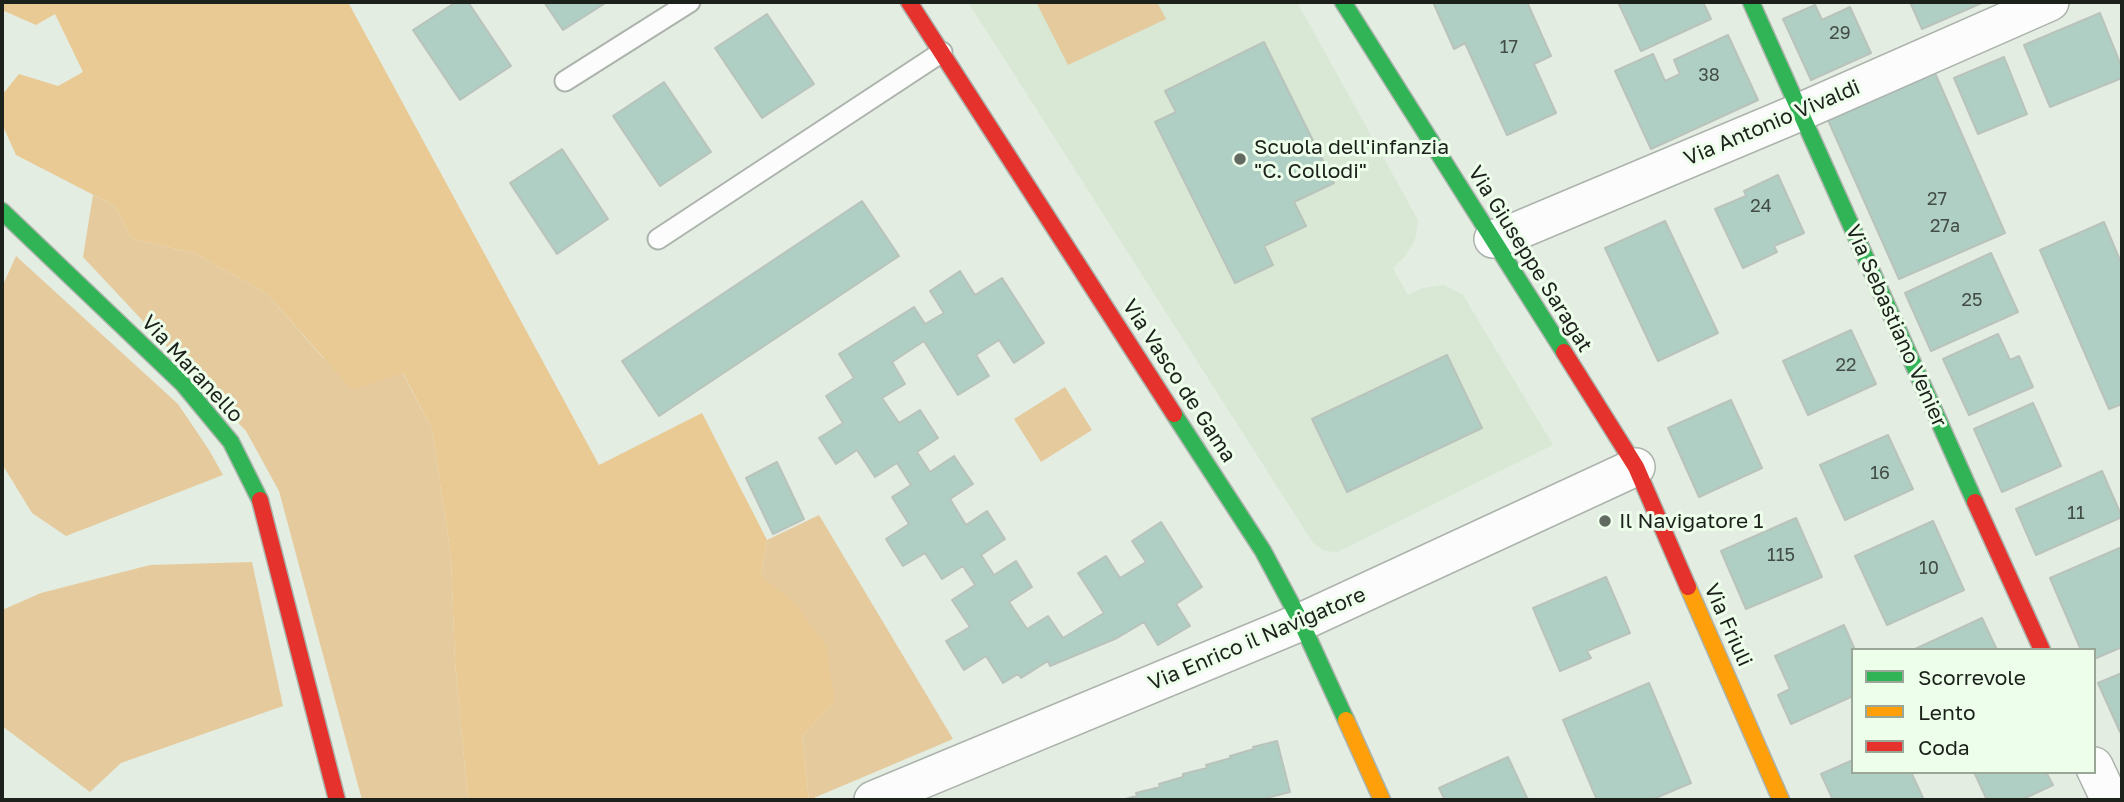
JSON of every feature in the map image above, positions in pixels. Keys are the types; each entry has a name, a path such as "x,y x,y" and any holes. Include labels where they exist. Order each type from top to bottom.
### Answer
{"street":[{"name":"Via Vasco de Gama","path":"909,2 1263,551 1301,622 1382,800"},
{"name":"Via Giuseppe Saragat","path":"1343,2 1636,467"},
{"name":"Via Sebastiano Venier","path":"1751,2 2041,648"},
{"name":"Via Antonio Vivaldi","path":"1493,239 1800,112 2050,2"},
{"name":"Via Maranello","path":"2,211 183,384 231,442 262,504 337,800"},
{"name":"Via Enrico il Navigatore","path":"873,800 1301,622 1636,467"},
{"name":"Via Friuli","path":"1636,467 1781,800"},
{"path":"2096,770 2110,800"}],"lane":[{"path":"565,81 690,2"},
{"path":"659,239 942,52"}],"shaded area":[{"path":"2,2 348,2 599,465 702,413 767,540 761,576 795,603 826,646 835,702 802,736 809,800 468,800 455,662 451,557 432,429 403,373 352,390 266,293 194,253 132,239 115,206 16,155 2,124 2,95 19,74 58,86 83,72 55,14 36,25 2,10"},
{"path":"968,2 1297,2 1418,220 1415,240 1393,268 1408,295 1423,288 1444,285 1463,295 1553,445 1337,552 1324,551 1313,543"},
{"path":"1036,2 1157,2 1166,19 1068,65"},
{"path":"93,195 115,206 132,239 194,253 266,293 324,359 402,372 432,429 451,557 455,662 468,800 362,800 279,491 246,431 83,257"},
{"path":"16,256 178,404 223,475 66,536 32,513 2,464 2,287"},
{"path":"1065,387 1092,430 1041,462 1014,419"},
{"path":"819,515 953,739 809,800 802,736 835,702 761,576 767,540"},
{"path":"252,562 283,706 121,763 90,792 2,726 2,610 41,593 150,565"}],"building":[{"path":"456,2 468,2 511,66 460,100 413,30"},
{"path":"544,2 607,2 563,30"},
{"path":"1433,2 1527,2 1551,56 1534,64 1556,113 1507,135 1465,43 1454,49"},
{"path":"1618,2 1703,2 1711,19 1641,51"},
{"path":"1910,2 1984,2 1922,29"},
{"path":"1815,5 1822,20 1850,7 1871,53 1811,80 1783,19"},
{"path":"2100,13 2122,68 2122,78 2050,107 2024,45"},
{"path":"767,14 814,84 762,118 715,48"},
{"path":"1728,35 1758,100 1651,149 1615,71 1653,54 1665,81 1680,74 1674,60"},
{"path":"1264,42 1334,183 1294,202 1306,226 1264,246 1273,265 1235,283 1155,122 1176,112 1165,91"},
{"path":"2004,57 2027,114 1978,134 1954,78"},
{"path":"1935,73 2005,233 1899,279 1828,120"},
{"path":"664,82 711,152 660,186 613,116"},
{"path":"562,149 608,219 557,254 510,183"},
{"path":"1778,175 1804,233 1774,246 1777,252 1743,268 1715,209 1746,196 1744,191"},
{"path":"862,201 899,256 659,416 622,361"},
{"path":"1665,221 1718,333 1658,361 1605,248"},
{"path":"2104,222 2122,265 2122,404 2109,409 2040,250"},
{"path":"1991,253 2018,312 1931,351 1905,293"},
{"path":"960,271 975,295 1002,278 1044,343 1014,363 999,340 976,355 989,376 958,395 924,341 892,362 905,384 882,398 899,423 920,410 938,438 917,452 930,472 954,456 973,484 950,499 966,525 987,511 1005,539 981,555 994,575 1016,561 1032,587 1009,602 1027,629 1048,616 1063,638 1104,613 1078,573 1106,556 1120,578 1146,562 1132,541 1161,522 1202,587 1176,604 1190,626 1158,645 1144,622 1117,638 1050,666 1048,661 1021,678 1018,674 1003,683 986,656 964,670 946,641 970,627 952,600 975,585 963,566 942,579 925,553 903,566 886,539 909,524 892,497 911,485 897,463 875,477 857,450 836,464 819,438 843,423 826,396 854,378 839,354 914,307 925,324 944,313 930,291"},
{"path":"1851,330 1876,384 1808,415 1783,361"},
{"path":"1998,334 2010,360 2019,356 2033,387 1969,415 1943,359"},
{"path":"1447,355 1482,428 1347,492 1312,419"},
{"path":"1731,400 1762,468 1699,497 1668,428"},
{"path":"2033,403 2061,466 2002,492 1974,429"},
{"path":"1888,435 1913,489 1845,520 1820,465"},
{"path":"777,462 804,519 773,534 746,478"},
{"path":"2102,471 2122,517 2036,555 2016,509"},
{"path":"1796,518 1822,577 1746,609 1721,551"},
{"path":"1933,521 1964,590 1887,625 1855,556"},
{"path":"2122,547 2122,647 2096,658 2096,648 2080,648 2050,578"},
{"path":"1606,577 1630,633 1587,651 1591,658 1560,671 1533,608"},
{"path":"1982,618 1996,648 1917,648"},
{"path":"1844,625 1854,648 1851,648 1851,697 1791,724 1778,695 1790,689 1775,656"},
{"path":"2122,673 2122,731 2120,732 2098,683"},
{"path":"1649,683 1691,783 1651,800 1597,800 1563,720"},
{"path":"1277,741 1290,792 1266,800 1121,800 1160,787 1159,784 1207,768 1206,765 1231,758 1230,756 1254,749 1253,747"},
{"path":"1508,757 1528,800 1445,800 1439,788"},
{"path":"1851,761 1851,774 1912,774 1924,800 1833,800 1821,774"},
{"path":"1975,774 2047,774 2053,785 2021,800 1987,800"}],"traffic: fast":[{"path":"1343,2 1564,352"},
{"path":"1751,2 1975,502"},
{"path":"2,211 183,384 231,442 260,500"},
{"path":"1174,414 1263,551 1301,622 1346,720"}],"traffic: slow":[{"path":"1688,587 1781,800"},
{"path":"1346,720 1382,800"}],"traffic: jam":[{"path":"909,2 1174,414"},
{"path":"1564,352 1636,467 1688,587"},
{"path":"260,500 337,800"},
{"path":"1975,502 2041,648"}],"place":[{"name":"Scuola dell'infanzia \"C. Collodi\"","path":"1240,159"},
{"name":"Il Navigatore 1","path":"1605,521"}]}
